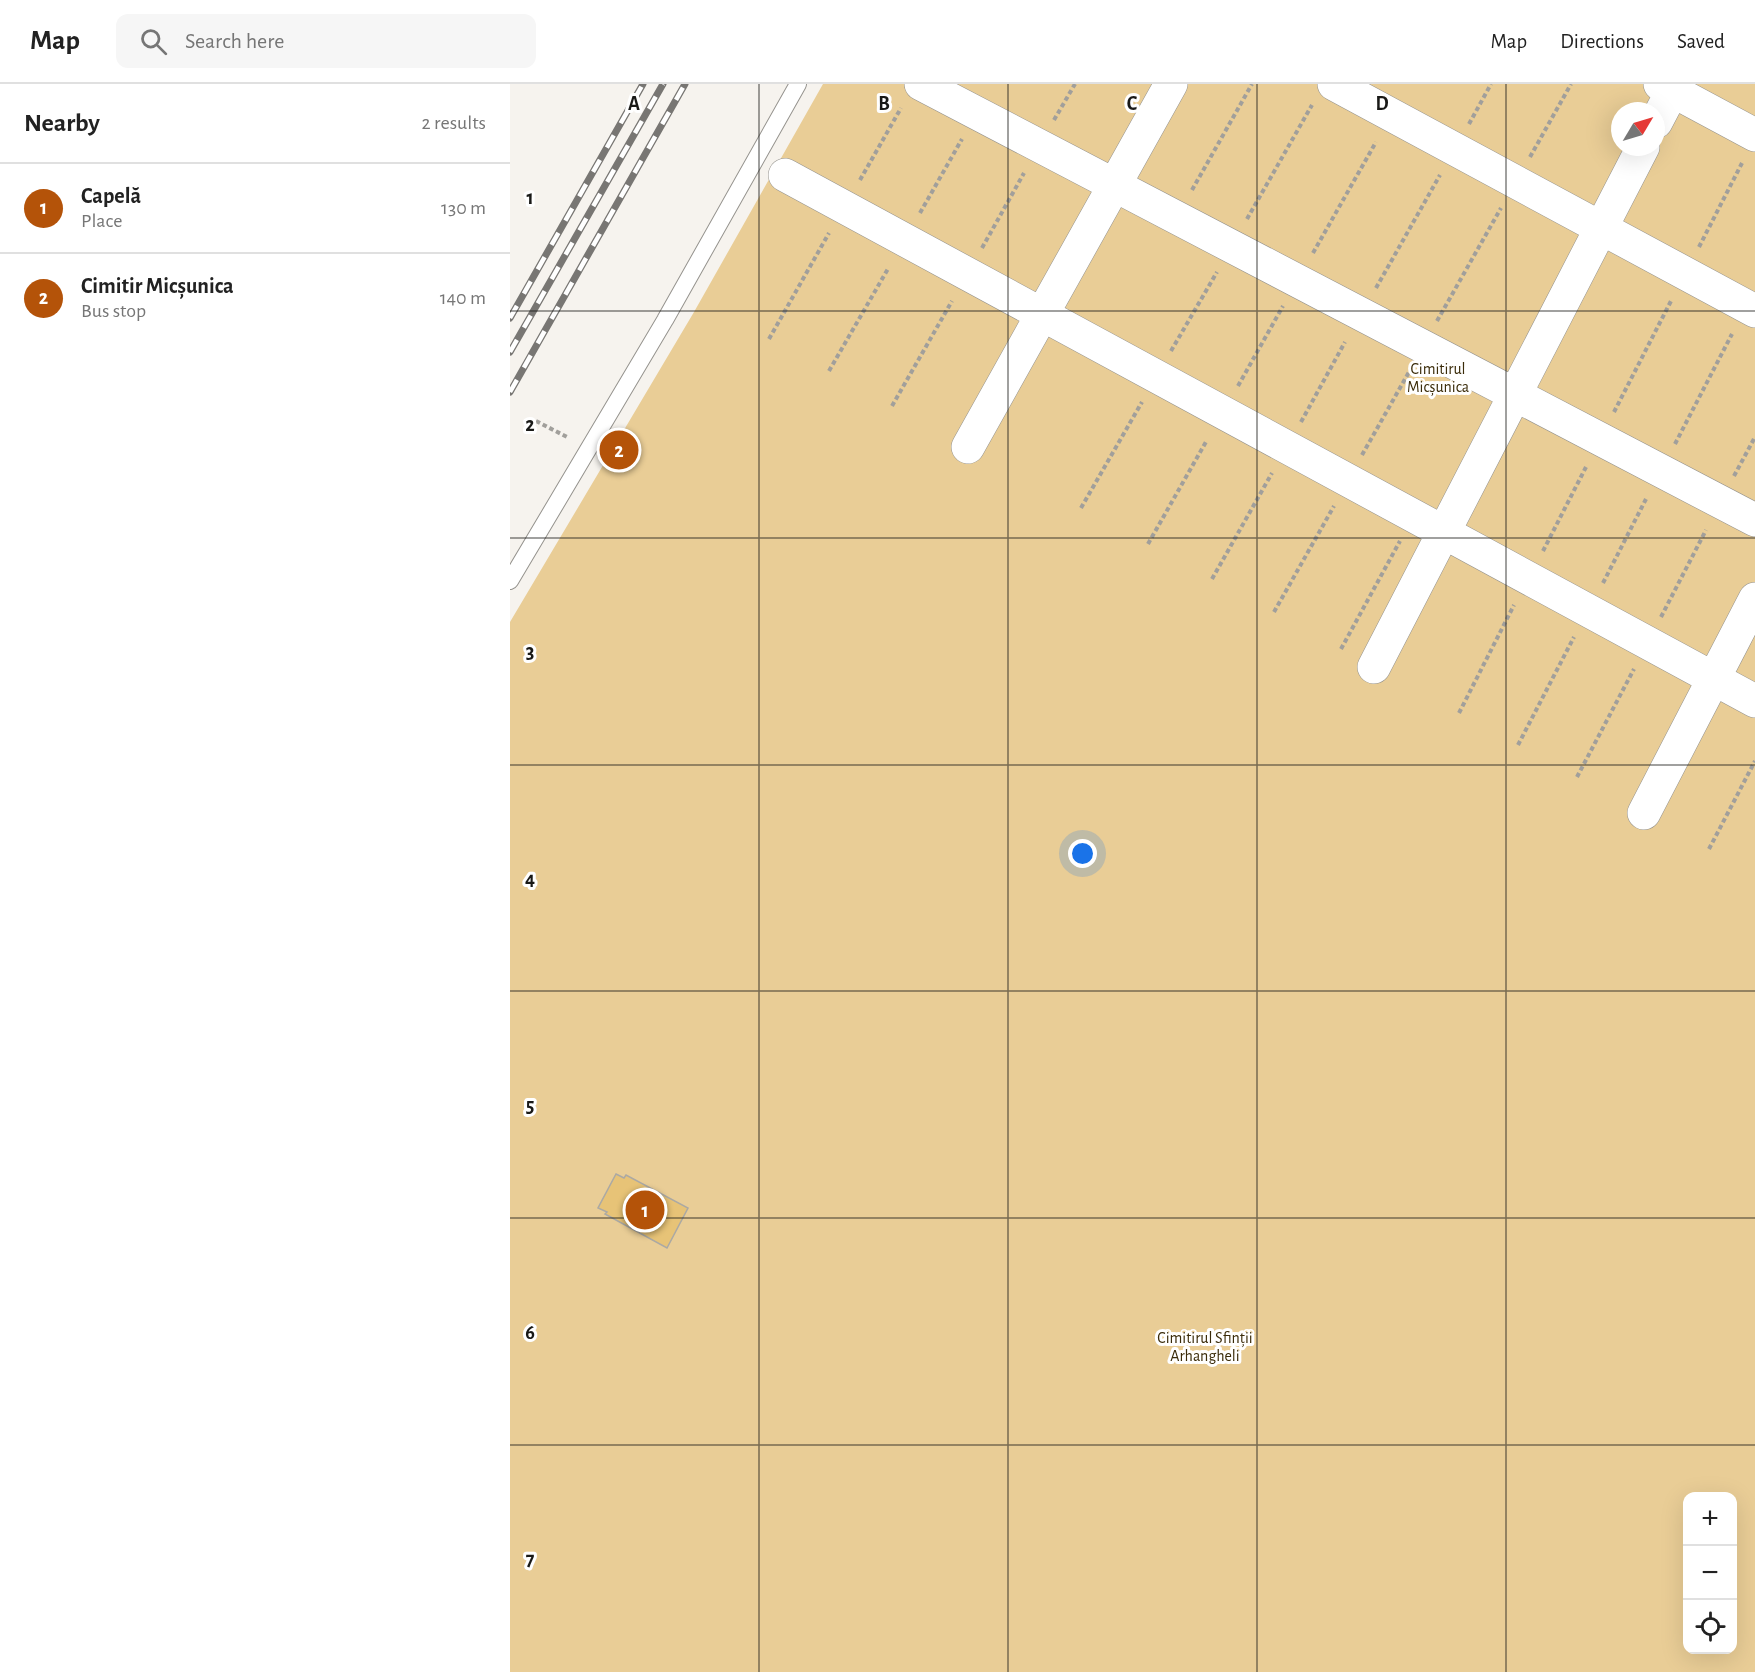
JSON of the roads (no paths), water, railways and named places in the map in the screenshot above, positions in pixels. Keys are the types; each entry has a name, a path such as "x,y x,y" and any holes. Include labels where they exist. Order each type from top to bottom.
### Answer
{"street":[{"path":"921,84 1755,520"},
{"path":"968,447 1171,84"},
{"path":"1664,102 1670,86 1755,135"},
{"path":"1323,94 1391,115 1751,309"},
{"path":"1374,667 1638,156"},
{"path":"785,175 1755,701"},
{"path":"1644,813 1755,599"}],"lane":[{"path":"510,581 665,320 798,84"}],"railway":[{"path":"510,318 643,84"},
{"path":"510,352 663,84"},
{"path":"510,392 685,84"}],"place":[{"name":"Cimitir Micșunica","path":"619,450"},
{"name":"Capelă","path":"645,1210"}],"park label":[{"name":"Cimitirul Micșunica","path":"1438,378"},
{"name":"Cimitirul Sfinții Arhangheli","path":"1205,1347"}]}
